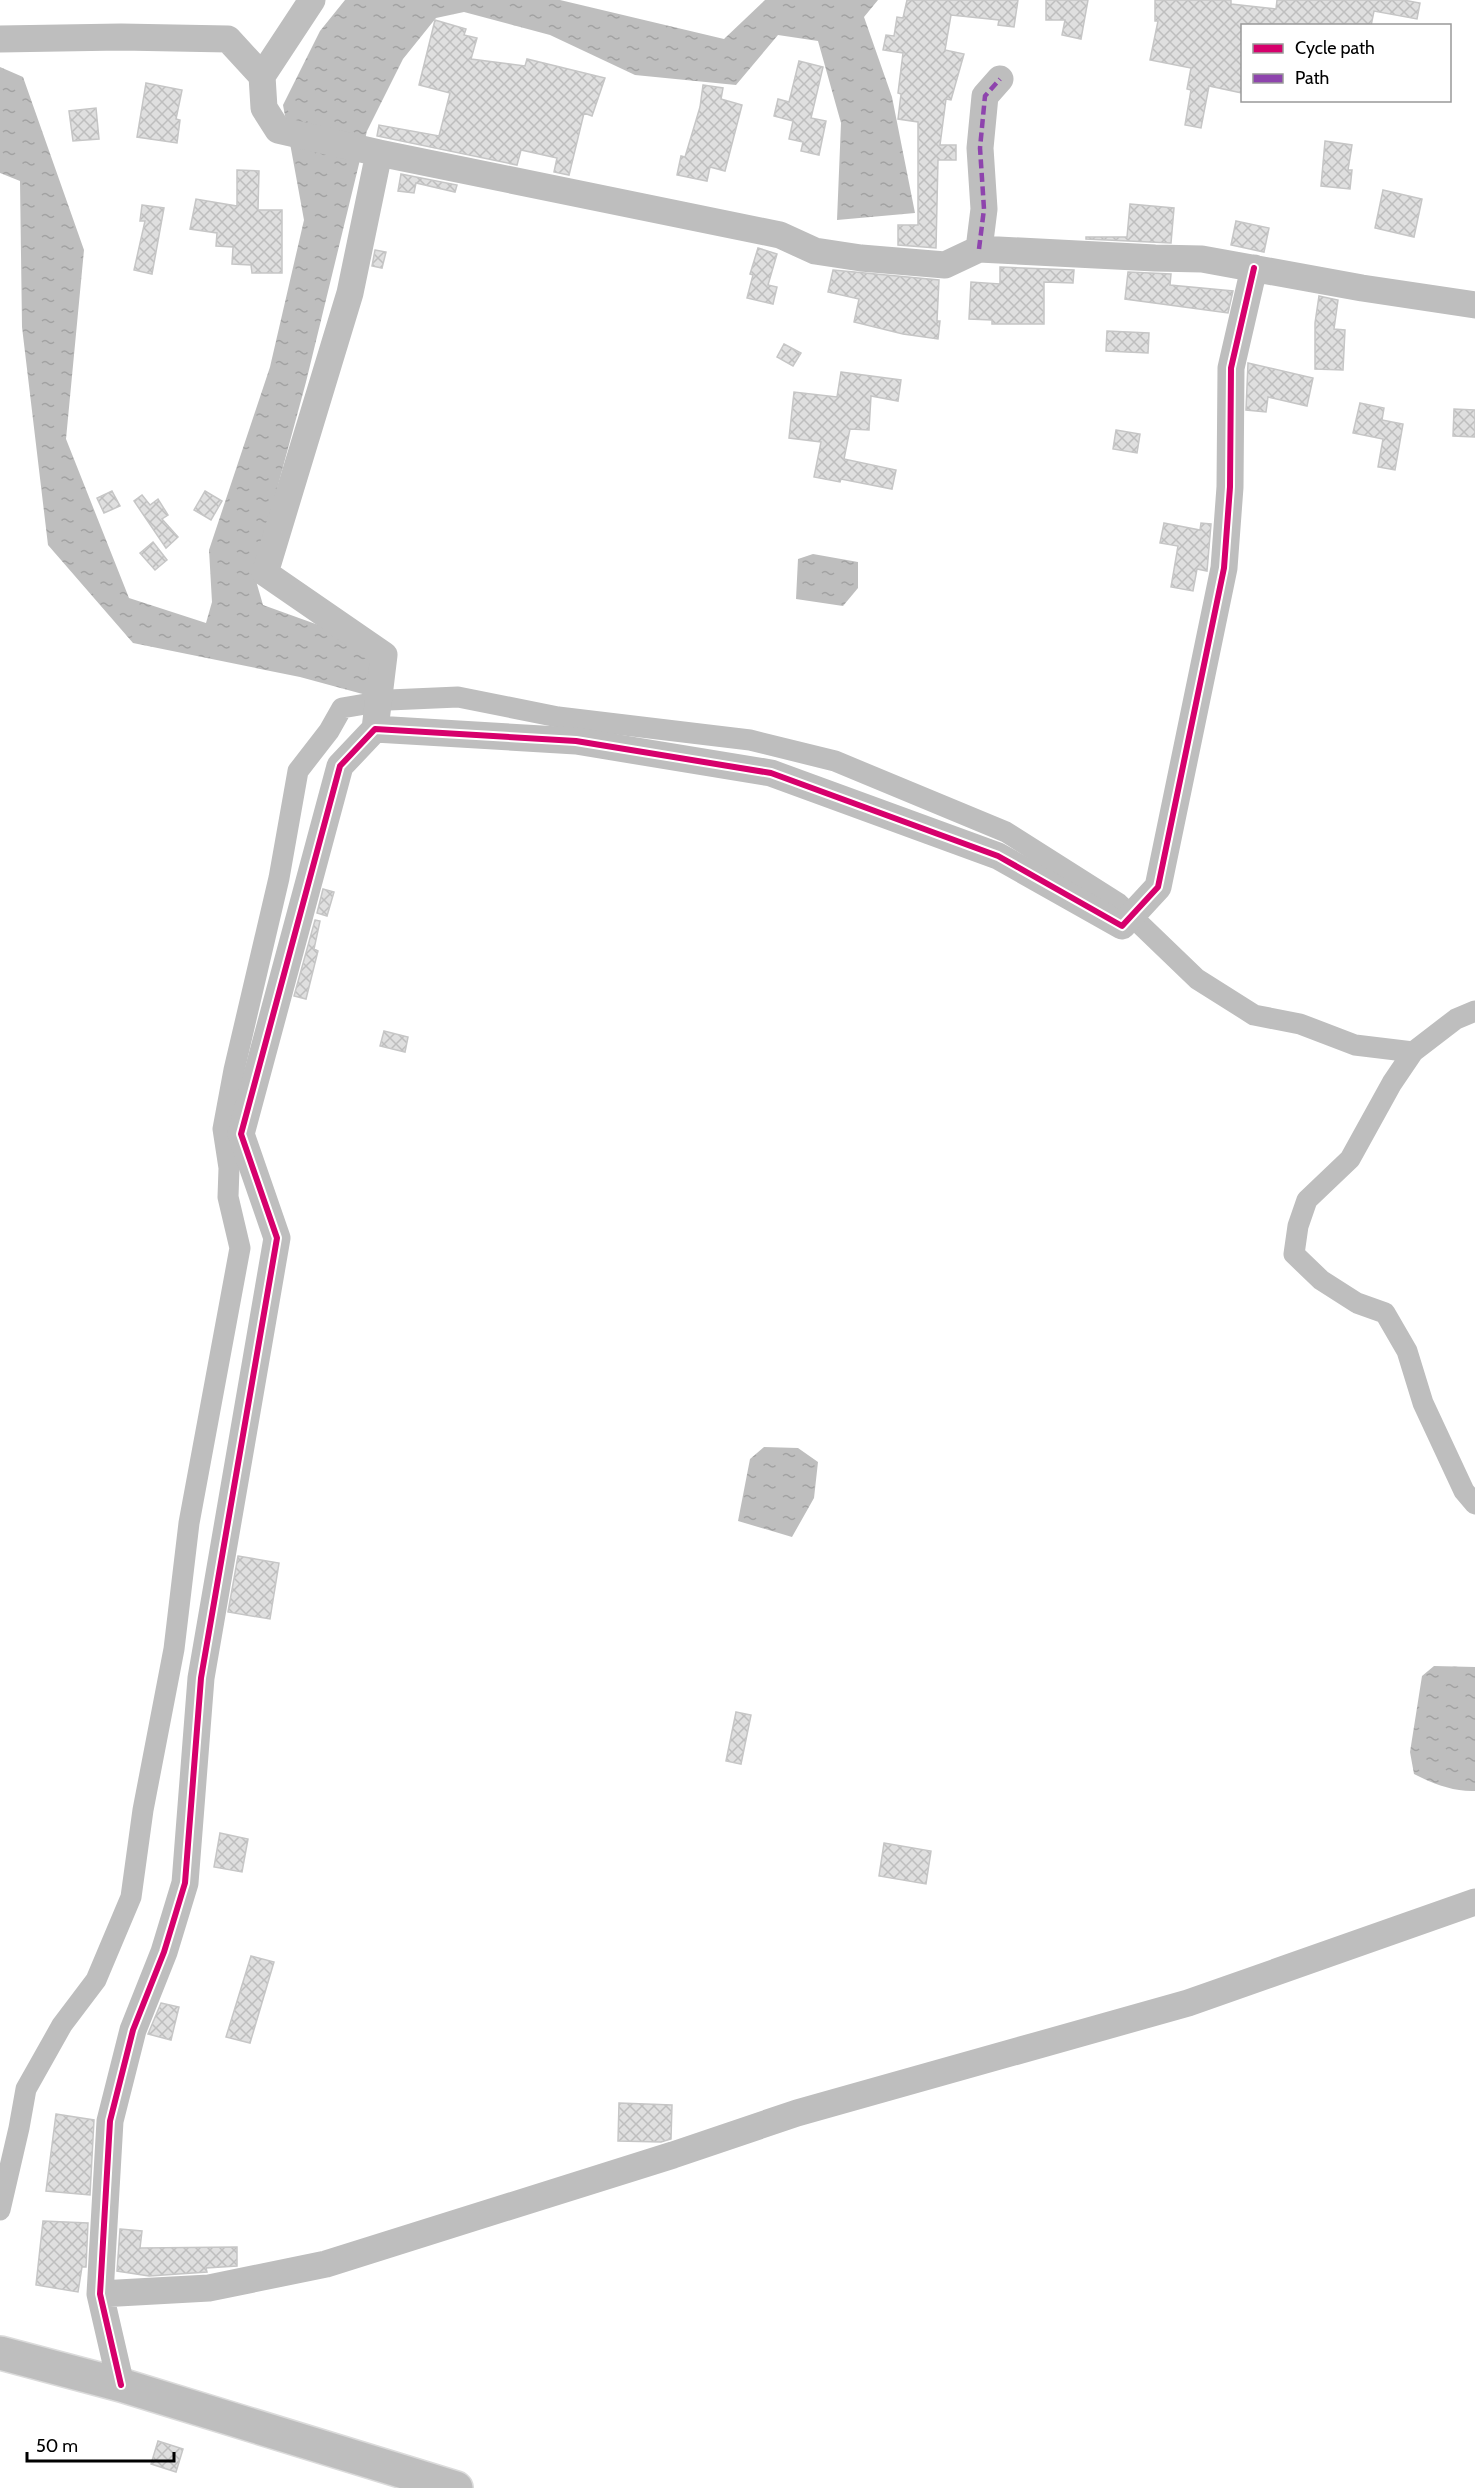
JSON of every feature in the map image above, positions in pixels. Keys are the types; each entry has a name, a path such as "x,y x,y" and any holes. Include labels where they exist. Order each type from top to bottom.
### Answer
{"main road":[{"path":"0,2352 121,2385 456,2488"}],"street":[{"path":"312,0 262,76 264,108 278,130 379,153 780,235 815,251 826,253 945,265 979,249 1202,259 1362,288 1475,305"},
{"path":"0,39 121,37 228,39 262,76"},
{"path":"979,249 984,209 980,148 985,96 1000,79"},
{"path":"121,2385 100,2294 110,2121 133,2030 164,1952 185,1883 201,1678 277,1238 241,1134 340,766 375,729 384,655 266,573 350,292 379,153"},
{"path":"375,729 576,741 771,773 998,856 1122,926 1158,888 1224,568 1230,487 1231,368 1254,268"},
{"path":"100,2294 210,2288 326,2264 674,2155 797,2113 1188,2003 1475,1902"}],"water":[{"path":"345,0 560,0 724,39 765,0 878,0 864,17 892,97 915,213 837,220 841,123 818,41 778,35 736,85 635,75 550,35 464,12 436,18 403,59 367,131 306,382 254,574 263,605 335,631 372,657 370,696 300,677 133,643 48,545 22,327 20,181 0,173 0,67 23,77 84,250 66,439 129,598 206,623 212,602 209,550 270,367 304,220 283,105 320,31"},
{"path":"813,554 858,562 858,588 843,606 796,599 798,559"},
{"path":"764,1447 798,1448 818,1462 814,1498 792,1537 738,1521 750,1459"},
{"path":"1434,1666 1475,1667 1475,1791 1444,1787 1414,1774 1410,1752 1422,1676"}],"building":[{"path":"907,0 1018,0 1014,27 998,25 999,20 951,15 945,50 964,54 951,100 946,99 940,145 956,145 956,160 938,160 936,248 898,245 898,225 918,225 918,122 898,119 901,94 898,93 903,53 883,50 886,35 894,36 897,17 903,18"},
{"path":"1046,0 1088,0 1081,39 1062,35 1065,20 1046,20"},
{"path":"1155,0 1231,0 1231,4 1276,9 1277,0 1403,0 1420,3 1417,19 1374,11 1371,24 1241,24 1241,93 1209,86 1201,128 1185,125 1191,90 1187,89 1191,68 1150,60 1158,21 1155,21"},
{"path":"435,20 466,29 464,35 477,38 471,59 525,66 527,59 605,78 592,116 584,113 569,175 554,172 557,158 521,150 517,165 377,136 379,125 439,136 450,93 419,85"},
{"path":"799,61 823,67 811,118 826,121 819,155 801,151 803,142 789,139 793,121 774,116 778,99 789,102"},
{"path":"146,83 182,90 176,119 180,120 177,143 137,137"},
{"path":"703,85 723,88 721,99 742,105 725,171 710,167 707,181 677,175 681,156 685,157 700,107"},
{"path":"96,108 99,139 73,141 69,111"},
{"path":"1325,141 1352,145 1348,170 1352,170 1350,189 1321,186"},
{"path":"237,170 259,171 258,210 282,210 282,273 252,273 251,265 232,264 233,247 216,246 217,233 190,229 196,199 237,206"},
{"path":"401,174 457,185 455,192 416,183 414,193 398,191"},
{"path":"1383,190 1422,199 1414,237 1375,228"},
{"path":"1130,204 1174,208 1171,243 1086,239 1086,237 1127,237"},
{"path":"142,205 164,208 152,274 134,270 145,221 140,221"},
{"path":"1236,221 1269,228 1264,252 1231,245"},
{"path":"758,248 777,254 768,285 777,287 773,304 747,298 753,275 750,274"},
{"path":"375,250 386,252 382,268 372,266"},
{"path":"1000,267 1074,270 1073,283 1044,282 1044,324 992,324 992,320 969,319 971,282 1000,284"},
{"path":"833,270 939,280 938,339 903,334 854,322 859,299 828,292"},
{"path":"1128,272 1171,274 1170,285 1233,291 1228,313 1125,299"},
{"path":"1319,296 1338,300 1334,329 1345,330 1343,370 1315,369 1315,323"},
{"path":"1107,331 1149,333 1148,353 1106,351"},
{"path":"784,344 801,353 793,366 777,357"},
{"path":"1248,363 1313,378 1307,406 1268,397 1266,412 1246,410"},
{"path":"841,372 901,380 898,401 871,396 869,430 850,429 844,459 896,470 892,489 841,479 840,482 814,477 821,442 789,438 794,392 837,397"},
{"path":"1360,403 1384,408 1382,420 1403,424 1395,470 1378,467 1383,439 1353,433"},
{"path":"1454,409 1475,410 1475,437 1453,436"},
{"path":"1116,430 1140,434 1137,453 1113,449"},
{"path":"112,491 120,506 104,513 97,498"},
{"path":"205,491 222,501 211,520 194,510"},
{"path":"142,495 150,505 158,499 168,515 162,519 178,537 166,548 134,501"},
{"path":"1164,523 1200,530 1201,523 1211,524 1207,571 1197,569 1193,591 1171,587 1178,546 1160,543"},
{"path":"153,542 167,560 155,570 140,553"},
{"path":"323,889 334,892 327,916 317,913"},
{"path":"315,920 320,921 314,949 318,951 306,999 294,996"},
{"path":"384,1031 408,1037 405,1052 380,1046"},
{"path":"238,1556 279,1563 270,1619 228,1612"},
{"path":"736,1712 751,1715 741,1764 726,1761"},
{"path":"220,1833 248,1839 242,1872 214,1867"},
{"path":"884,1843 931,1851 926,1884 879,1876"},
{"path":"251,1956 274,1962 250,2043 226,2037"},
{"path":"161,2003 179,2007 171,2040 148,2034"},
{"path":"619,2103 672,2105 671,2139 661,2142 618,2141"},
{"path":"56,2114 94,2120 90,2195 46,2191"},
{"path":"43,2221 88,2223 86,2267 82,2267 78,2292 36,2285"},
{"path":"120,2229 142,2231 140,2248 237,2247 237,2266 206,2268 207,2272 149,2276 117,2271"},
{"path":"158,2441 183,2449 176,2472 151,2464"}],"waterway":[{"path":"0,2210 26,2089 62,2025 96,1980 131,1897 143,1810 174,1649 189,1523 240,1248 228,1197 229,1168 223,1129 234,1070 279,878 298,771 329,731 342,708 389,700 458,697 558,717 750,740 835,761 1006,832 1118,903 1197,979 1254,1015 1300,1024 1355,1045 1413,1052"},
{"path":"1475,1011 1456,1019 1413,1052 1392,1083 1350,1159 1307,1200 1298,1226 1294,1254 1321,1280 1357,1303 1385,1313 1407,1351 1423,1403 1464,1491 1475,1504"}],"marked path":[{"path":"979,249 984,209 980,148 985,96 1000,79"}],"cycle path":[{"path":"121,2385 100,2294 110,2121 133,2030 164,1952 185,1883 201,1678 277,1238 241,1134 340,766 375,729 576,741 771,773 998,856 1122,926 1158,887 1224,568 1230,487 1231,368 1254,268"}]}
